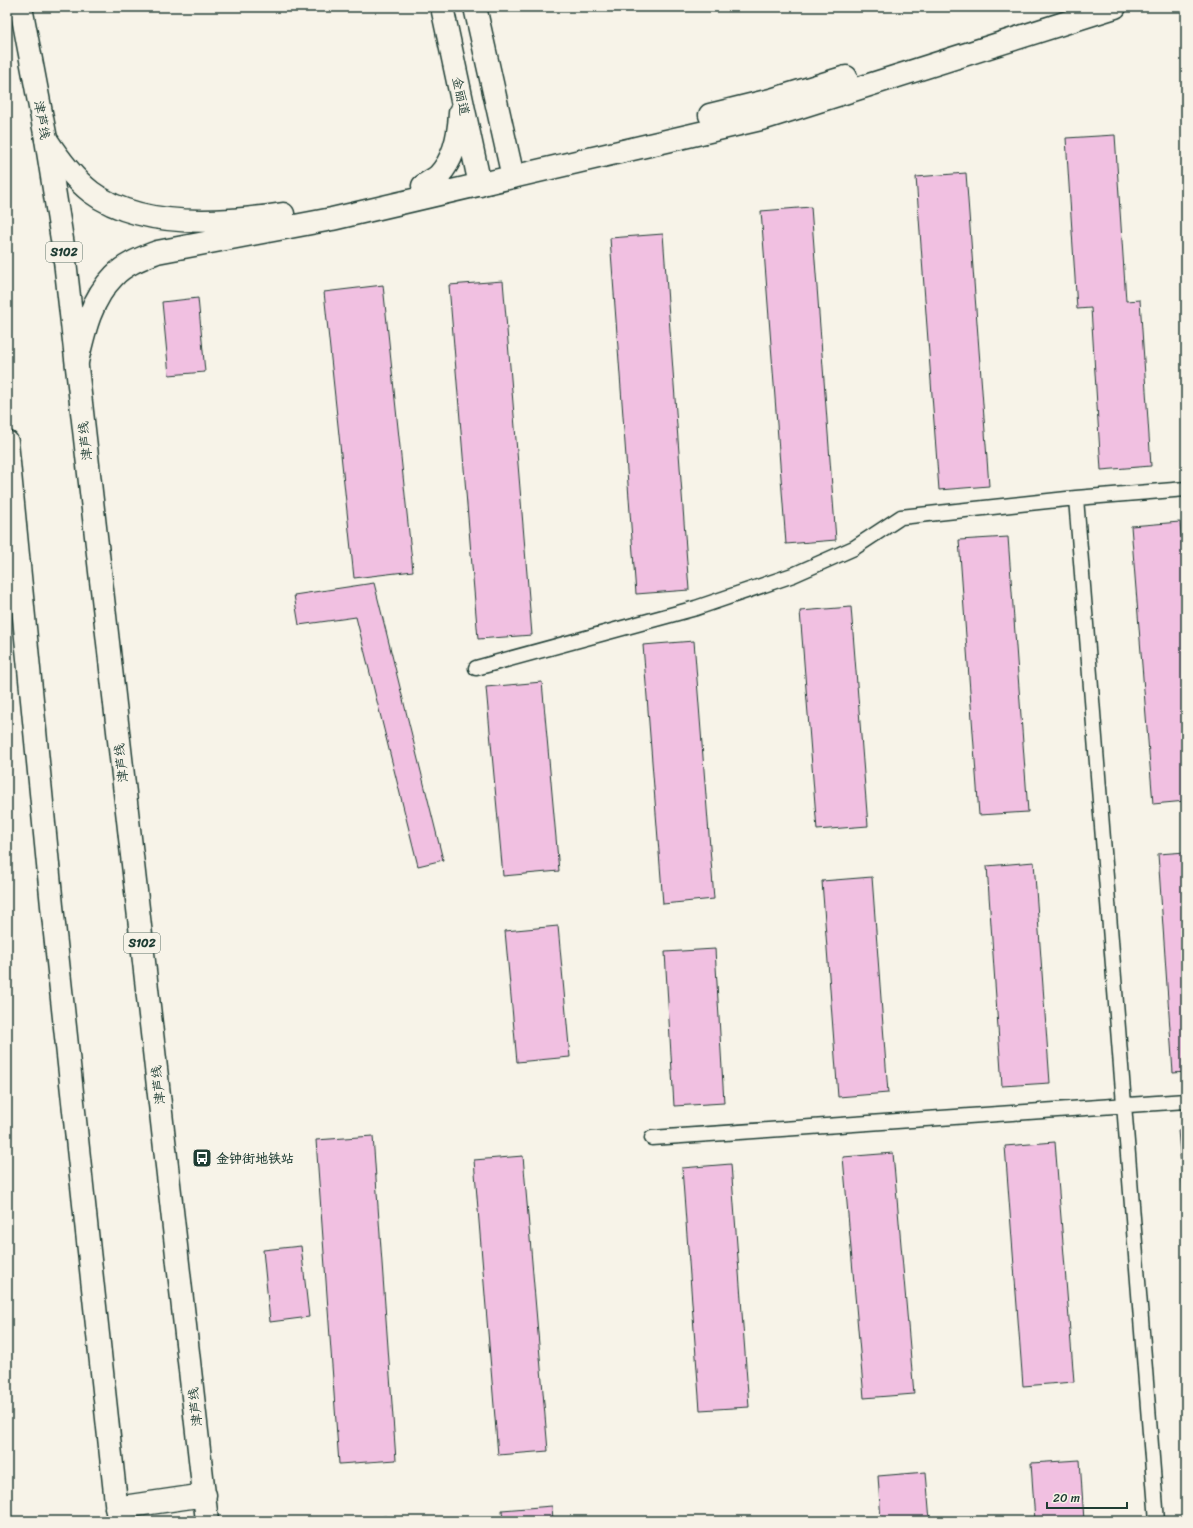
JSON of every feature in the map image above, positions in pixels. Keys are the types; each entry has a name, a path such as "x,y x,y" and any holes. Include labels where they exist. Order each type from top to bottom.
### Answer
{"main road":[{"name":"津芦线","path":"21,7 46,139 64,252 207,1521"},
{"name":"金丽道","path":"442,7 479,176"},
{"path":"475,7 511,172"},
{"path":"511,172 771,100 1064,7"},
{"path":"76,366 91,309 100,293 114,275 133,262 157,252 332,219 479,176 511,172 765,118 1115,7"},
{"path":"46,139 59,159 72,174 92,192 115,205 143,216 172,220 263,218 426,191 447,165 454,151 458,132 461,93"},
{"path":"479,176 487,157 494,132 497,117 496,103"},
{"path":"7,442 51,898 117,1514 205,1495"}],"lane":[{"path":"476,668 696,608 793,575 854,548 901,517 1076,498 1186,489"},
{"path":"1076,498 1158,1521"},
{"path":"652,1138 1124,1106 1186,1100"}],"building":[{"path":"1115,135 1126,301 1140,300 1151,466 1101,470 1091,308 1077,309 1066,138"},
{"path":"966,173 989,486 939,490 916,177"},
{"path":"811,207 836,540 786,544 761,211"},
{"path":"663,234 689,590 636,594 610,238"},
{"path":"503,281 532,635 478,639 449,285"},
{"path":"383,285 413,571 354,578 324,292"},
{"path":"198,298 205,372 169,375 162,302"},
{"path":"1180,522 1186,601 1186,801 1153,804 1131,526"},
{"path":"1008,537 1028,812 979,815 959,540"},
{"path":"374,583 443,860 418,866 356,617 299,625 294,595"},
{"path":"851,607 868,826 817,830 800,611"},
{"path":"694,641 714,899 663,904 643,645"},
{"path":"542,682 559,871 503,876 486,687"},
{"path":"1186,852 1186,1072 1173,1073 1158,854"},
{"path":"1034,862 1050,1083 1002,1086 987,866"},
{"path":"872,877 888,1093 838,1097 822,881"},
{"path":"558,926 570,1057 517,1062 505,931"},
{"path":"715,949 724,1103 674,1106 665,952"},
{"path":"1178,1130 1186,1130 1186,1226"},
{"path":"373,1136 396,1460 339,1464 316,1140"},
{"path":"1055,1142 1074,1382 1023,1386 1005,1146"},
{"path":"893,1153 914,1394 864,1398 843,1157"},
{"path":"523,1156 548,1451 498,1455 474,1160"},
{"path":"731,1164 749,1407 700,1410 682,1168"},
{"path":"301,1246 309,1317 270,1322 263,1250"},
{"path":"1080,1460 1084,1521 1035,1521 1031,1463"},
{"path":"926,1472 930,1521 881,1521 878,1476"},
{"path":"552,1506 553,1521 503,1521 502,1510"},
{"path":"387,1516 388,1521 335,1521"}],"place":[{"name":"金钟街地铁站","path":"202,1158"}]}
